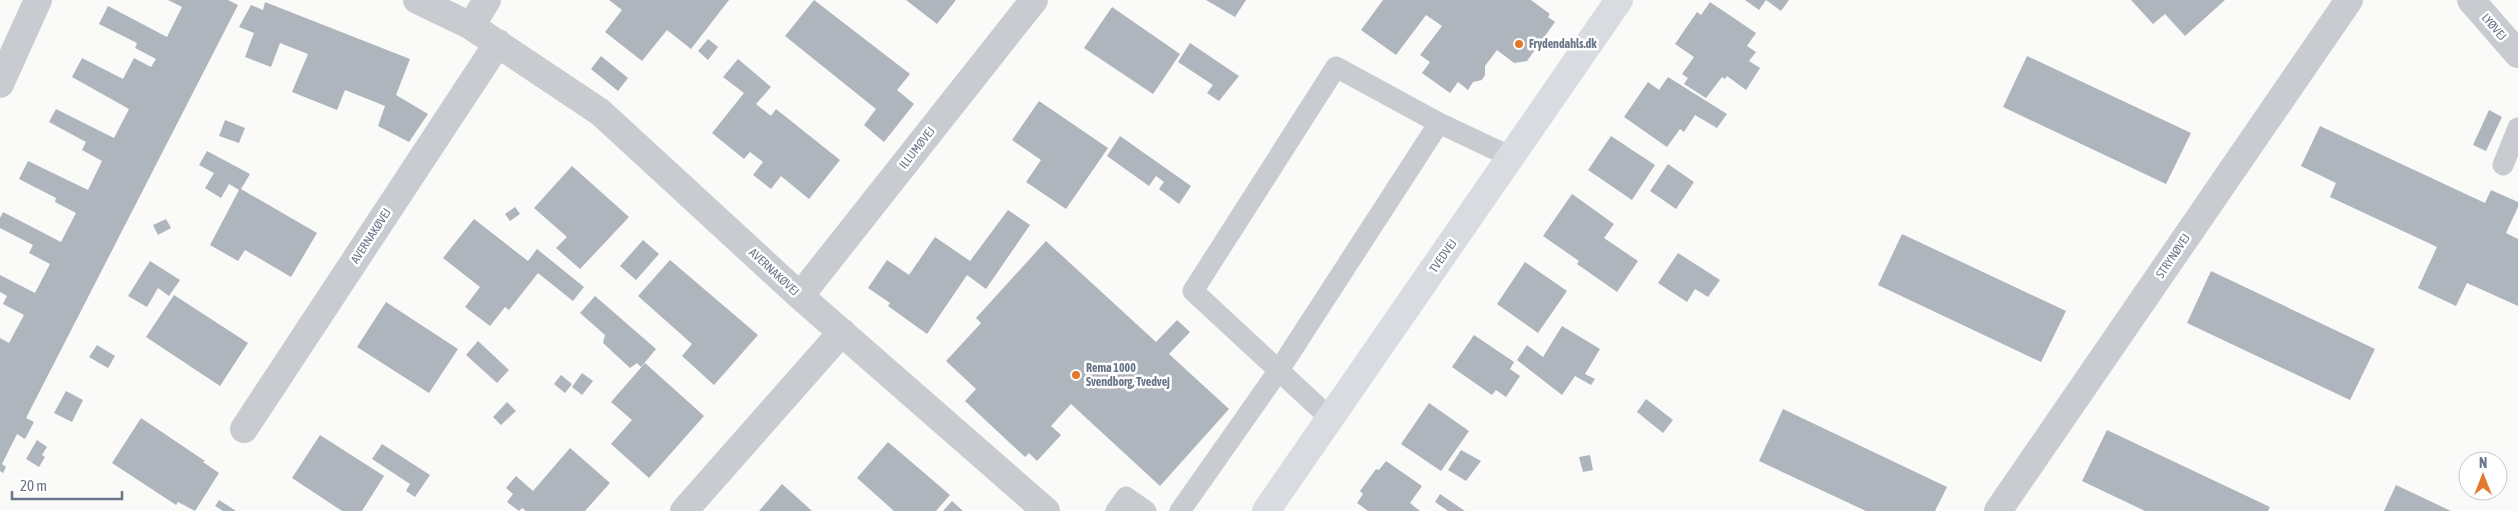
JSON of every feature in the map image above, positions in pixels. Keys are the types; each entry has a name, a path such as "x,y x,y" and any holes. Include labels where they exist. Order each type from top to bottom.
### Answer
{"street":[{"path":"0,84 38,0"},
{"name":"AVERNAKØVEJ","path":"417,0 471,26 600,112 800,296 1046,511"},
{"path":"471,26 486,0"},
{"name":"ILLUMØVEJ","path":"800,296 1034,0"},
{"name":"TVEDVEJ","path":"1266,511 1619,0"},
{"name":"STRYNØVEJ","path":"1998,511 2349,0"},
{"name":"LYØVEJ","path":"2471,0 2518,54"},
{"name":"AVERNAKØVEJ","path":"244,430 498,43"},
{"path":"684,511 842,332"}],"lane":[{"path":"1331,419 1193,291 1336,67 1439,123 1511,157"},
{"path":"1180,511 1279,370 1439,123"},
{"path":"2503,165 2518,128"},
{"path":"1116,511 1126,497 1146,511"}],"building":[{"path":"168,0 228,0 238,5 26,418 34,422 25,439 17,434 2,464 6,467 3,473 0,471 0,338 9,343 24,315 3,304 7,296 0,292 0,275 35,293 50,264 29,253 33,245 0,228 0,218 3,212 61,242 76,213 55,202 56,198 19,179 28,161 88,190 102,161 82,150 86,142 49,122 56,109 114,138 129,109 72,77 82,58 123,79 134,58 151,67 156,59 135,48 137,43 99,24 108,6 167,37 182,7"},
{"path":"609,0 729,0 691,49 667,30 642,61 605,32 622,10"},
{"path":"814,0 910,74 897,90 914,104 884,142 864,125 876,109 785,36"},
{"path":"906,0 956,0 937,24"},
{"path":"1206,0 1246,0 1235,17"},
{"path":"1383,0 1531,0 1550,14 1548,17 1555,22 1527,61 1514,63 1497,50 1485,66 1485,75 1482,80 1473,82 1468,90 1458,82 1450,93 1422,73 1430,62 1420,55 1442,26 1426,15 1396,55 1361,30"},
{"path":"1745,0 1766,0 1759,10"},
{"path":"1766,0 1789,0 1781,11"},
{"path":"2131,0 2225,0 2185,36 2165,14 2153,24"},
{"path":"265,2 410,59 396,95 428,114 409,142 378,126 385,106 345,90 337,110 292,92 308,54 280,43 271,67 245,57 254,33 239,27 251,5 263,10"},
{"path":"1710,2 1756,33 1747,46 1756,52 1749,61 1760,68 1746,90 1727,76 1725,79 1722,77 1706,98 1684,84 1688,78 1682,74 1694,57 1675,44 1697,12 1701,15"},
{"path":"1112,7 1180,54 1153,94 1084,48"},
{"path":"708,39 718,47 708,60 698,51"},
{"path":"1190,43 1239,76 1219,101 1207,93 1213,85 1178,62"},
{"path":"601,56 628,78 618,91 591,69"},
{"path":"2027,56 2191,133 2166,184 2003,107"},
{"path":"738,59 771,87 756,104 771,116 776,109 840,160 809,199 781,176 771,189 753,175 763,162 750,152 744,159 712,133 744,93 723,77"},
{"path":"1668,77 1727,114 1717,128 1695,115 1684,132 1680,129 1667,147 1624,117 1648,82 1659,90"},
{"path":"1039,101 1108,148 1066,209 1026,182 1041,160 1012,140"},
{"path":"2489,110 2502,117 2486,151 2473,145"},
{"path":"225,120 245,128 239,143 219,136"},
{"path":"2320,126 2485,203 2491,190 2518,202 2518,207 2506,233 2518,239 2518,306 2467,283 2456,306 2418,288 2437,247 2330,197 2336,183 2301,166"},
{"path":"1120,136 1191,186 1179,204 1159,189 1164,182 1156,176 1149,186 1107,156"},
{"path":"1611,136 1655,165 1632,200 1588,170"},
{"path":"207,151 250,174 241,189 317,233 291,277 245,250 238,261 210,245 239,190 229,184 221,198 205,188 214,173 199,165"},
{"path":"1668,164 1694,182 1676,209 1650,191"},
{"path":"572,166 629,217 580,269 556,248 567,237 534,208"},
{"path":"1572,194 1614,224 1604,238 1638,261 1617,292 1577,264 1579,261 1543,236"},
{"path":"515,207 520,214 510,221 505,214"},
{"path":"1008,210 1030,225 986,289 967,275 927,334 888,306 890,303 868,288 887,260 909,275 935,237 970,261"},
{"path":"166,219 171,228 158,235 153,225"},
{"path":"474,219 528,261 537,249 584,287 573,301 538,273 509,310 505,307 490,326 465,307 480,287 443,258"},
{"path":"1902,234 2066,311 2041,362 1878,285"},
{"path":"643,240 659,254 636,280 620,266"},
{"name":"Rema 1000 Svendborg, Tvedvej","path":"1046,241 1156,342 1177,320 1190,332 1169,354 1229,409 1160,486 1071,404 1051,426 1061,435 1037,461 1029,453 1025,457 965,401 976,389 946,361 981,323 976,318"},
{"path":"1678,253 1720,280 1708,297 1695,289 1687,302 1658,283"},
{"path":"670,260 758,335 714,385 682,356 692,344 638,296"},
{"path":"150,261 180,280 169,296 158,288 147,307 128,296"},
{"path":"1525,262 1567,291 1538,333 1497,304"},
{"path":"2211,271 2375,349 2350,400 2187,323"},
{"path":"174,295 248,343 220,386 146,337"},
{"path":"595,296 656,349 641,367 637,363 630,368 603,343 605,335 580,313"},
{"path":"386,302 458,349 429,393 357,347"},
{"path":"1562,326 1600,349 1585,374 1595,379 1591,385 1575,376 1562,395 1517,360 1527,345 1543,357"},
{"path":"1474,335 1514,362 1510,369 1520,376 1506,397 1496,390 1492,395 1452,367"},
{"path":"478,341 509,370 497,383 466,355"},
{"path":"97,345 115,356 108,368 89,357"},
{"path":"645,363 704,416 649,478 611,444 632,420 611,402"},
{"path":"582,373 593,381 582,395 572,387"},
{"path":"561,375 572,384 565,393 554,384"},
{"path":"66,391 83,400 72,422 54,413"},
{"path":"1646,399 1673,420 1663,433 1637,412"},
{"path":"507,402 516,411 501,425 493,417"},
{"path":"1429,403 1469,431 1441,471 1401,444"},
{"path":"1783,409 1947,487 1935,511 1866,511 1759,461"},
{"path":"141,418 205,461 203,462 219,473 195,511 178,502 176,505 112,463"},
{"path":"2107,430 2270,507 2268,511 2145,511 2082,481"},
{"path":"320,435 384,476 362,511 342,511 292,478"},
{"path":"37,440 47,447 42,455 45,457 39,467 26,459"},
{"path":"888,442 950,495 936,511 894,511 857,478"},
{"path":"382,444 430,475 415,497 406,491 410,484 372,459"},
{"path":"570,448 610,483 585,511 526,511 522,508 519,511 507,502 513,494 506,488 516,476 533,491"},
{"path":"1461,450 1481,461 1466,481 1448,470"},
{"path":"1590,455 1593,470 1583,472 1579,457"},
{"path":"1386,461 1422,486 1410,503 1420,511 1368,511 1357,503 1363,494 1360,491 1376,469 1379,470"},
{"path":"782,484 812,511 759,511"},
{"path":"2396,485 2451,511 2384,511"},
{"path":"1440,494 1465,511 1448,511 1435,502"},
{"path":"219,500 236,511 223,511 215,506"},
{"path":"952,501 963,511 943,511"}],"place":[{"name":"Frydendahls.dk","path":"1519,44"},
{"name":"Rema 1000 Svendborg, Tvedvej","path":"1076,375"}]}
